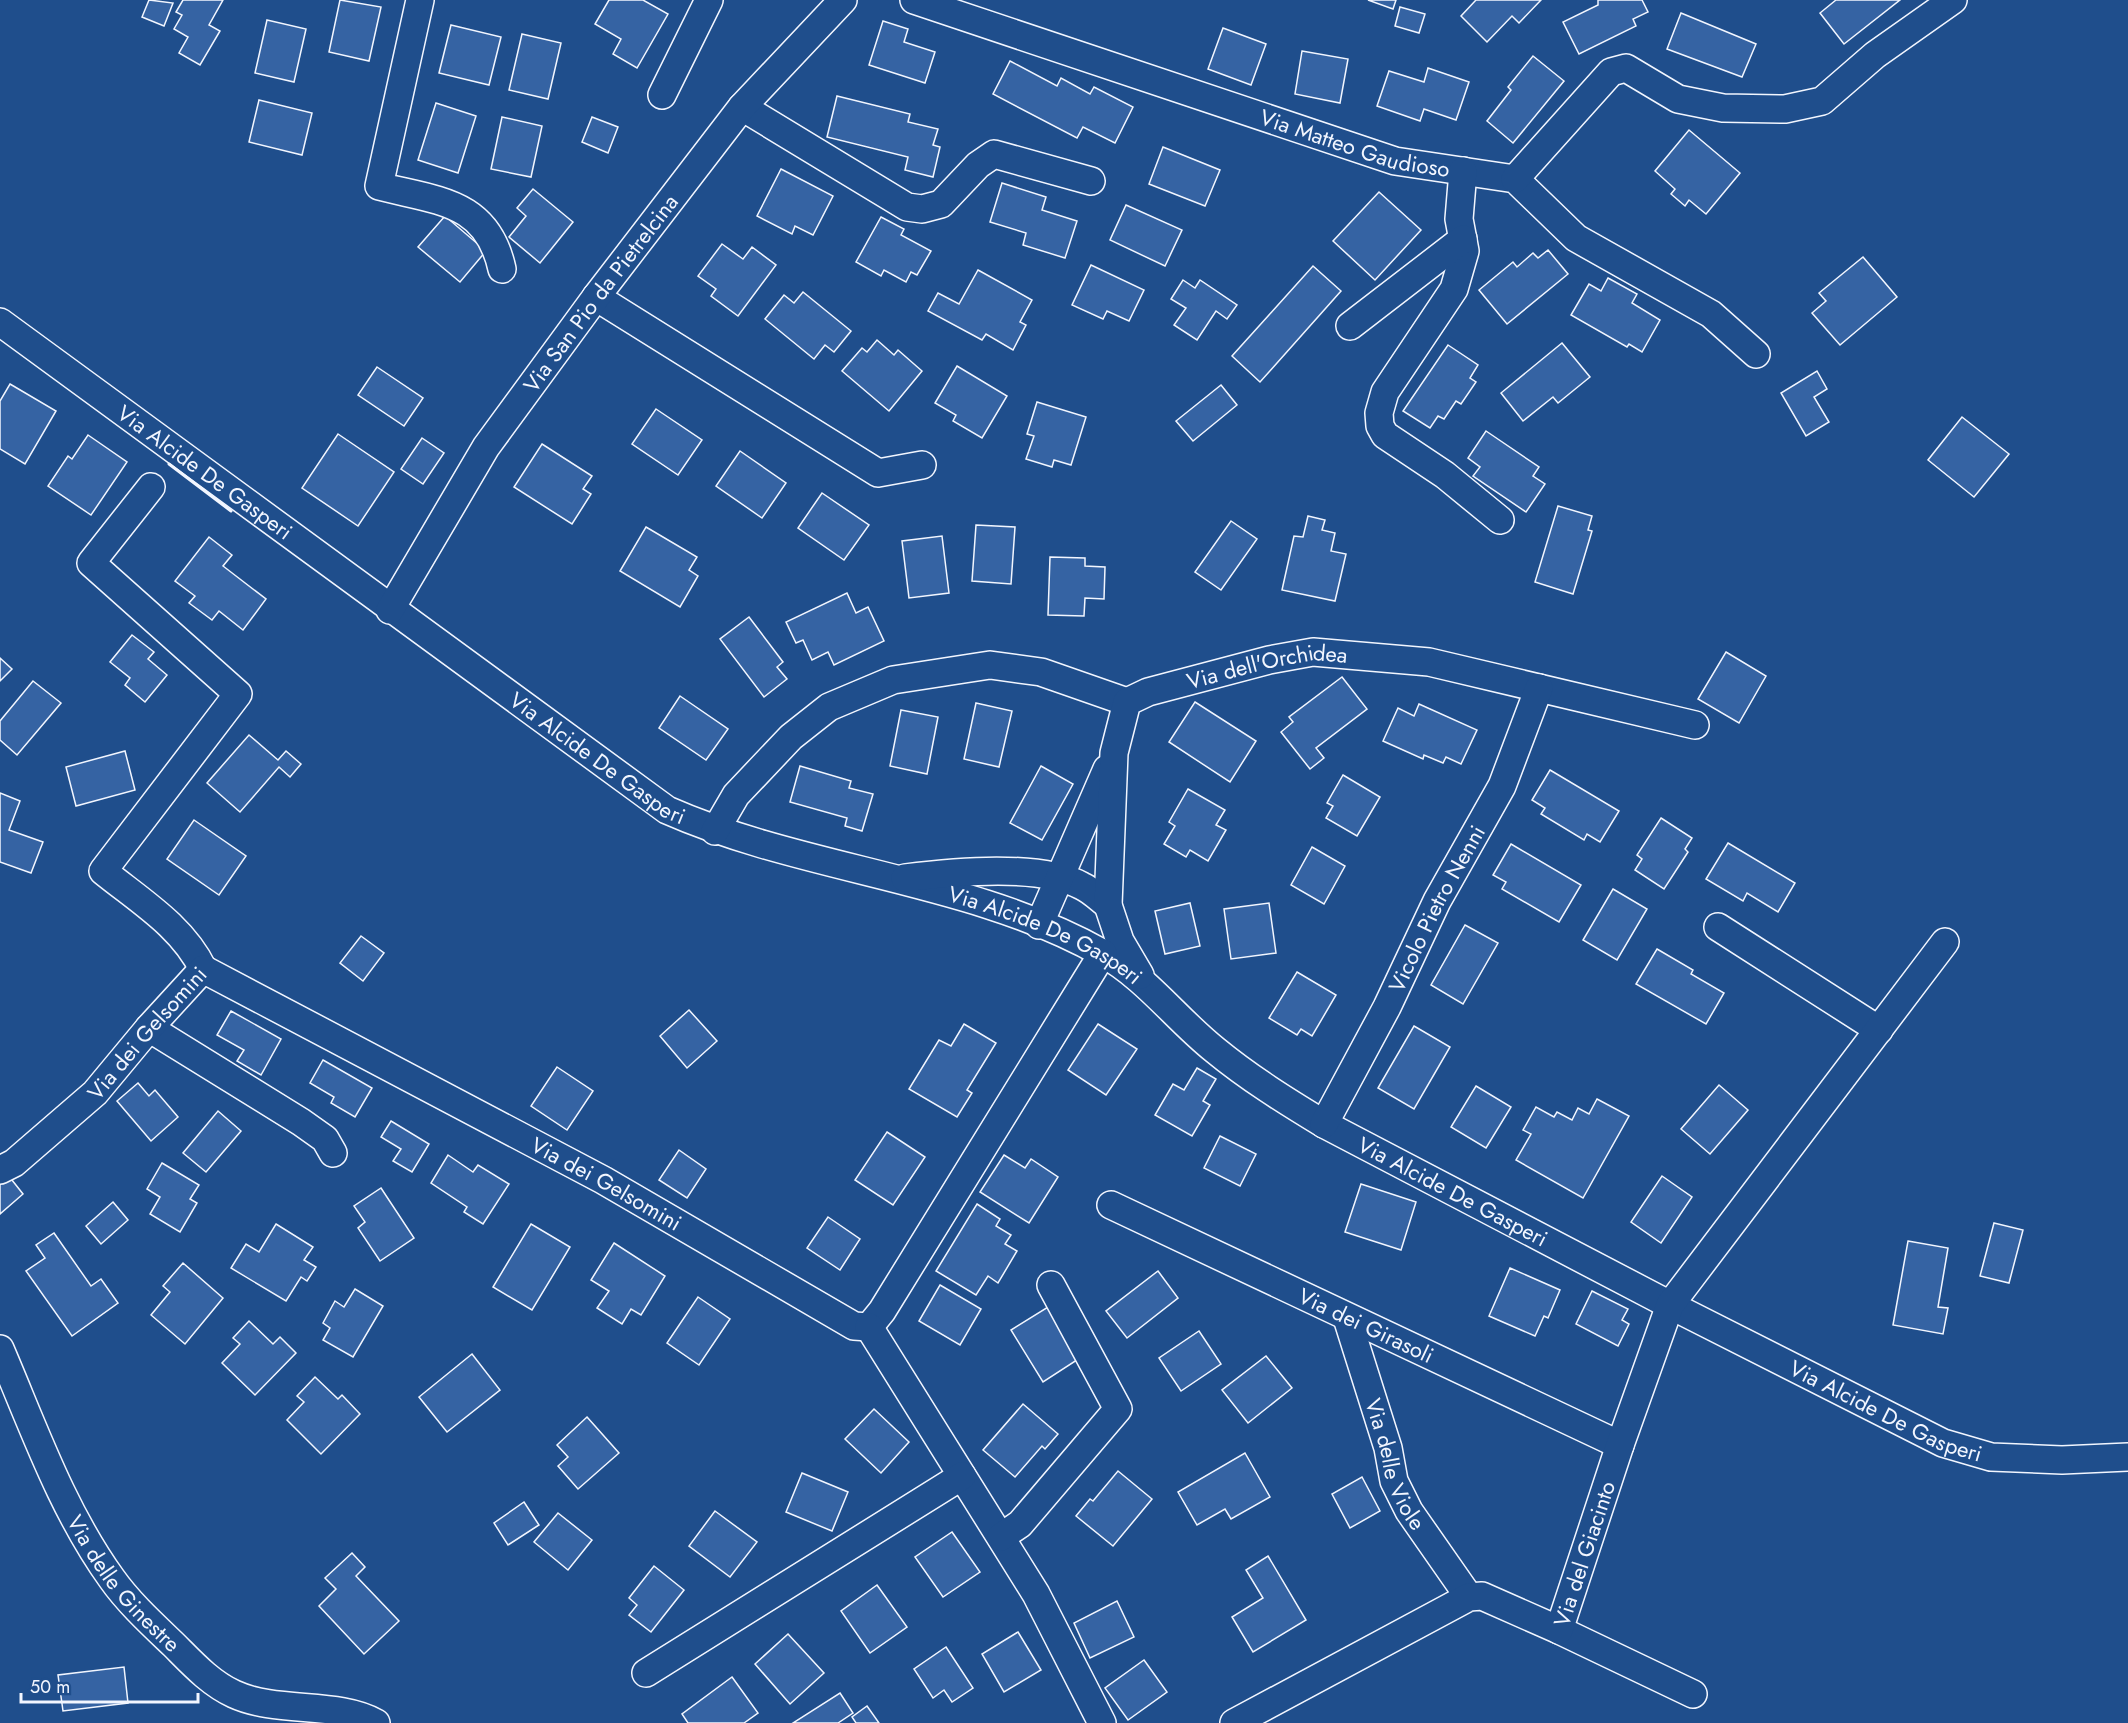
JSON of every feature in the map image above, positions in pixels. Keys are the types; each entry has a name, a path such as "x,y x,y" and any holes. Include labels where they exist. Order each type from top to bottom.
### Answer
{"street":[{"path":"420,0 379,186 462,208 479,220 498,252 502,269"},
{"path":"662,95 709,0"},
{"name":"Via San Pio da Pietrelcina","path":"390,610 486,447 596,297 742,108 843,0"},
{"name":"Via Matteo Gaudioso","path":"914,0 1395,161 1515,179"},
{"path":"1756,354 1712,314 1576,238 1515,179 1611,72 1626,68 1678,99 1723,108 1785,109 1822,101 1875,55 1953,0"},
{"path":"742,108 907,207 922,209 940,204 978,165 994,154 1091,182"},
{"path":"1462,171 1459,219 1465,251 1454,289 1385,392 1379,412 1380,426 1385,435 1445,476 1500,520"},
{"path":"1350,326 1463,239"},
{"path":"596,297 878,473 922,465"},
{"name":"Via Alcide De Gasperi","path":"0,322 390,610 668,810 715,831 981,903 1040,925 1103,953 1145,984 1214,1049 1270,1092 1324,1124 1670,1305 1943,1443 1991,1458 2061,1460 2128,1457"},
{"path":"151,487 91,563 238,694 104,871 175,928 194,951 203,969"},
{"name":"Via dell'Orchidea","path":"1127,702 1159,689 1269,660 1313,652 1429,662 1695,725"},
{"path":"715,831 736,795 791,737 829,707 892,680 990,665 1041,672 1127,702 1114,753 1040,925"},
{"name":"Vicolo Pietro Nenni","path":"1324,1124 1387,1007 1437,901 1502,786 1539,688"},
{"path":"1114,753 1108,906 1120,941 1145,984"},
{"path":"895,880 959,870 1042,875 1082,885 1108,906"},
{"path":"1718,927 1879,1030"},
{"name":"Via del Giacinto","path":"1469,1597 1482,1596 1559,1630 1620,1445 1670,1305 1945,942"},
{"path":"1102,1723 1036,1594 869,1327 882,1311 1103,953"},
{"name":"Via dei Gelsomini","path":"0,1170 15,1163 95,1093 149,1028 203,969 603,1180 854,1326 869,1327"},
{"path":"149,1028 301,1122 325,1139 333,1152"},
{"name":"Via dei Girasoli","path":"1111,1205 1620,1445"},
{"path":"1001,1537 1020,1524 1118,1409 1051,1285"},
{"name":"Via delle Viole","path":"1347,1318 1388,1448 1394,1481 1409,1511 1469,1597"},
{"name":"Via delle Ginestre","path":"0,1349 73,1513 112,1579 142,1614 206,1676 234,1694 269,1705 351,1714 376,1723"},
{"path":"646,1673 962,1476"},
{"path":"1234,1723 1469,1597"},
{"path":"1559,1630 1693,1694"}],"building":[{"path":"149,0 173,3 164,26 142,17"},
{"path":"183,0 223,0 209,25 220,31 200,65 179,53 188,37 174,29 182,15 176,12"},
{"path":"340,0 381,7 369,61 329,52"},
{"path":"609,0 643,0 668,14 637,68 613,54 621,39 595,24"},
{"path":"1368,0 1396,0 1393,9"},
{"path":"1476,0 1541,0 1519,23 1512,16 1487,42 1461,16"},
{"path":"1598,0 1642,0 1648,12 1633,19 1636,26 1579,54 1563,22 1598,5"},
{"path":"1836,0 1900,0 1844,44 1820,13"},
{"path":"1400,7 1425,14 1419,33 1395,26"},
{"path":"1681,13 1756,44 1742,77 1667,49"},
{"path":"267,20 306,29 294,82 255,73"},
{"path":"883,21 908,29 904,42 935,52 925,83 869,65"},
{"path":"451,25 501,37 489,85 439,73"},
{"path":"1223,28 1266,44 1251,85 1208,69"},
{"path":"522,34 561,43 548,99 509,90"},
{"path":"1302,51 1348,59 1340,103 1295,94"},
{"path":"1533,56 1564,81 1513,143 1487,121 1511,90 1508,87"},
{"path":"1010,61 1057,86 1061,78 1090,94 1094,87 1133,107 1115,143 1083,127 1077,138 993,94"},
{"path":"1428,68 1469,82 1456,120 1424,109 1420,121 1377,106 1389,71 1424,82"},
{"path":"837,96 910,114 908,122 938,129 933,145 940,147 933,177 905,170 908,157 827,137"},
{"path":"259,100 312,113 302,155 249,142"},
{"path":"436,103 476,116 458,173 418,160"},
{"path":"502,117 542,126 531,177 491,169"},
{"path":"592,117 618,127 608,153 582,142"},
{"path":"1689,130 1740,173 1706,214 1689,200 1685,206 1671,194 1675,189 1655,171"},
{"path":"1163,147 1220,170 1205,206 1149,184"},
{"path":"781,169 833,196 813,235 795,226 792,234 757,216"},
{"path":"1002,183 1046,197 1042,210 1077,221 1065,258 1023,245 1026,233 990,222"},
{"path":"533,189 573,222 540,263 509,237 526,216 517,208"},
{"path":"1379,192 1421,230 1375,280 1333,241"},
{"path":"1126,205 1182,230 1165,266 1110,240"},
{"path":"445,216 486,251 460,282 418,247"},
{"path":"881,217 904,229 901,235 931,251 917,275 911,272 906,282 884,270 881,276 856,262"},
{"path":"722,244 743,259 752,247 776,265 738,316 711,296 716,289 698,276"},
{"path":"1548,250 1568,274 1507,324 1479,290 1513,262 1517,267 1533,253 1538,258"},
{"path":"1863,257 1897,297 1840,345 1812,313 1826,301 1819,293"},
{"path":"1091,265 1144,290 1129,321 1107,311 1103,319 1072,305"},
{"path":"1313,266 1341,291 1260,382 1232,356"},
{"path":"978,270 1032,300 1020,322 1026,325 1013,350 986,334 982,340 928,311 938,293 959,304"},
{"path":"1608,278 1637,294 1632,303 1660,320 1642,352 1629,344 1627,347 1571,315 1589,284 1601,291"},
{"path":"1183,280 1195,288 1200,280 1237,305 1227,319 1216,311 1197,340 1174,325 1186,308 1171,299"},
{"path":"803,292 851,331 834,352 825,345 814,359 765,319 784,295 794,303"},
{"path":"877,340 894,355 898,350 922,371 889,411 842,371 862,348 867,352"},
{"path":"1562,343 1590,377 1558,403 1553,397 1523,421 1501,393"},
{"path":"1448,345 1478,365 1470,378 1476,382 1461,404 1456,401 1444,419 1438,416 1430,428 1403,411"},
{"path":"957,366 1007,396 982,438 953,421 956,415 935,403"},
{"path":"377,367 423,398 404,426 358,395"},
{"path":"1817,371 1827,389 1814,397 1829,422 1806,436 1781,393"},
{"path":"10,384 56,411 25,464 0,449 0,401"},
{"path":"1221,385 1237,405 1193,441 1176,421"},
{"path":"1037,402 1086,417 1071,465 1054,460 1052,467 1026,459 1034,436 1027,434"},
{"path":"656,409 702,440 678,475 632,444"},
{"path":"1962,417 2009,454 1974,497 1928,460"},
{"path":"1486,431 1539,467 1533,476 1545,484 1526,512 1473,476 1480,467 1468,458"},
{"path":"338,434 394,472 358,526 302,488"},
{"path":"88,435 127,462 91,515 48,486 68,456 72,459"},
{"path":"422,438 444,453 423,484 401,469"},
{"path":"542,444 592,476 583,489 591,494 572,524 514,487"},
{"path":"740,451 786,483 762,518 716,486"},
{"path":"822,493 869,525 844,560 798,528"},
{"path":"1558,506 1592,516 1588,530 1592,531 1573,594 1535,582"},
{"path":"1308,516 1325,520 1322,530 1335,533 1331,551 1346,554 1335,601 1282,590 1294,536 1303,537"},
{"path":"1231,521 1257,539 1221,590 1195,572"},
{"path":"976,525 1015,527 1011,584 972,581"},
{"path":"646,527 697,557 689,570 698,576 680,607 620,571"},
{"path":"942,536 949,593 909,598 902,541"},
{"path":"209,537 232,555 223,566 266,599 243,630 219,611 212,620 189,603 195,596 175,581"},
{"path":"1050,557 1085,558 1085,566 1105,567 1104,599 1085,598 1084,616 1048,615"},
{"path":"847,593 856,613 868,607 884,641 834,665 828,652 812,660 803,640 796,643 786,622"},
{"path":"749,617 783,662 777,667 787,679 764,697 720,639"},
{"path":"132,635 154,652 148,659 167,675 145,702 125,685 130,678 110,662"},
{"path":"1726,652 1766,676 1739,723 1698,699"},
{"path":"0,658 12,669 0,681"},
{"path":"1342,677 1367,709 1316,748 1324,758 1310,769 1281,732 1293,722 1289,717"},
{"path":"33,681 61,703 17,755 0,740 0,721"},
{"path":"680,696 728,729 706,760 659,728"},
{"path":"1195,702 1256,741 1230,782 1169,742"},
{"path":"976,703 1012,711 999,767 964,759"},
{"path":"1419,704 1477,730 1461,764 1446,757 1443,763 1424,755 1423,759 1383,741 1398,708 1414,716"},
{"path":"901,710 938,717 927,774 890,766"},
{"path":"249,735 278,760 286,751 301,764 290,777 279,767 240,812 207,783"},
{"path":"125,751 135,790 76,806 66,767"},
{"path":"800,766 851,781 849,788 873,794 862,831 845,826 847,818 790,802"},
{"path":"1041,766 1073,784 1042,840 1010,823"},
{"path":"1550,770 1619,811 1600,842 1587,834 1584,840 1541,814 1545,808 1532,800"},
{"path":"1343,775 1380,797 1357,836 1326,818 1333,806 1327,803"},
{"path":"1188,789 1225,810 1216,825 1226,830 1208,861 1190,850 1186,857 1164,844 1175,826 1169,822"},
{"path":"0,793 20,801 9,830 43,842 31,873 0,862"},
{"path":"1661,818 1692,838 1685,849 1688,852 1664,889 1635,870 1642,859 1637,855"},
{"path":"194,820 246,856 219,895 167,859"},
{"path":"1728,843 1795,883 1778,912 1747,893 1743,901 1706,879"},
{"path":"1511,844 1581,885 1559,922 1502,889 1506,882 1493,875"},
{"path":"1312,847 1345,866 1324,904 1291,885"},
{"path":"1613,889 1647,909 1617,960 1583,940"},
{"path":"1190,903 1200,946 1165,954 1155,911"},
{"path":"1269,903 1276,953 1231,959 1224,909"},
{"path":"1465,925 1498,943 1463,1004 1431,985"},
{"path":"361,936 384,953 363,981 340,963"},
{"path":"1657,949 1693,970 1691,974 1724,993 1706,1024 1636,984"},
{"path":"1297,972 1336,995 1312,1036 1301,1029 1297,1035 1269,1018"},
{"path":"689,1010 717,1041 687,1068 660,1036"},
{"path":"231,1011 281,1039 261,1075 237,1061 244,1050 217,1035"},
{"path":"964,1024 996,1043 967,1090 972,1093 957,1117 909,1089 939,1040 951,1046"},
{"path":"1098,1024 1137,1049 1106,1095 1068,1070"},
{"path":"1414,1026 1450,1047 1414,1109 1378,1088"},
{"path":"323,1060 372,1088 355,1117 331,1103 334,1097 310,1083"},
{"path":"557,1067 593,1091 567,1130 531,1106"},
{"path":"1197,1068 1216,1079 1203,1101 1210,1105 1192,1136 1155,1115 1173,1084 1184,1090"},
{"path":"138,1083 149,1096 155,1090 178,1117 151,1141 117,1101"},
{"path":"1719,1085 1748,1110 1710,1154 1681,1129"},
{"path":"1476,1086 1511,1107 1486,1148 1451,1127"},
{"path":"1597,1099 1629,1116 1583,1198 1516,1160 1531,1134 1523,1130 1536,1107 1554,1117 1557,1112 1572,1120 1578,1108 1589,1114"},
{"path":"218,1111 241,1131 206,1172 183,1153"},
{"path":"391,1121 429,1144 412,1172 393,1161 401,1149 381,1137"},
{"path":"887,1132 925,1157 893,1205 855,1180"},
{"path":"1220,1136 1256,1154 1240,1186 1204,1168"},
{"path":"679,1150 706,1169 687,1198 659,1180"},
{"path":"448,1155 473,1172 478,1165 509,1184 483,1224 464,1212 467,1207 431,1183"},
{"path":"1004,1155 1025,1168 1031,1159 1058,1177 1029,1223 980,1192"},
{"path":"162,1163 199,1185 190,1199 197,1203 180,1232 150,1214 160,1197 147,1189"},
{"path":"8,1175 23,1194 0,1214 0,1182"},
{"path":"1662,1176 1692,1197 1661,1243 1631,1222"},
{"path":"1361,1184 1416,1202 1401,1250 1345,1232"},
{"path":"381,1188 414,1238 380,1261 358,1228 365,1222 354,1206"},
{"path":"113,1202 128,1220 101,1244 86,1226"},
{"path":"977,1204 1000,1219 996,1226 1011,1235 1005,1244 1017,1251 998,1283 988,1276 976,1295 936,1271"},
{"path":"828,1217 860,1239 840,1270 807,1248"},
{"path":"1994,1223 2023,1230 2009,1283 1980,1276"},
{"path":"276,1224 313,1247 304,1260 316,1267 307,1281 301,1277 286,1301 231,1268 246,1244 259,1252"},
{"path":"531,1224 570,1247 532,1310 493,1287"},
{"path":"54,1233 91,1286 101,1279 118,1303 72,1336 26,1271 45,1258 36,1245"},
{"path":"1908,1241 1948,1248 1938,1307 1948,1308 1943,1334 1893,1325"},
{"path":"614,1243 665,1276 641,1315 631,1309 622,1324 597,1308 609,1291 591,1280"},
{"path":"183,1263 223,1298 185,1344 151,1315 170,1292 163,1286"},
{"path":"1510,1268 1560,1290 1548,1318 1544,1316 1535,1336 1489,1316"},
{"path":"1158,1271 1178,1298 1127,1338 1106,1311"},
{"path":"940,1285 981,1309 960,1345 919,1321"},
{"path":"355,1289 383,1306 353,1357 323,1340 330,1328 323,1323 335,1301 344,1307"},
{"path":"1592,1291 1628,1309 1622,1320 1629,1324 1618,1346 1576,1324"},
{"path":"698,1297 730,1319 699,1365 667,1343"},
{"path":"1048,1307 1080,1358 1043,1382 1011,1330"},
{"path":"249,1321 273,1344 280,1337 296,1353 255,1395 222,1363 240,1344 233,1338"},
{"path":"1199,1331 1221,1364 1181,1391 1159,1358"},
{"path":"472,1354 500,1390 447,1432 419,1397"},
{"path":"1266,1356 1292,1388 1248,1423 1222,1390"},
{"path":"315,1377 338,1399 342,1395 360,1414 321,1454 287,1420 304,1402 297,1396"},
{"path":"1023,1404 1058,1434 1045,1449 1042,1446 1015,1477 983,1450"},
{"path":"874,1409 909,1442 881,1473 845,1439"},
{"path":"587,1417 619,1453 578,1489 558,1466 568,1457 557,1445"},
{"path":"1245,1453 1270,1497 1231,1519 1225,1509 1197,1525 1178,1492"},
{"path":"1118,1471 1152,1499 1113,1546 1076,1516 1090,1499 1093,1501"},
{"path":"802,1473 848,1492 832,1531 786,1512"},
{"path":"1362,1477 1380,1511 1350,1528 1332,1494"},
{"path":"524,1502 539,1525 508,1545 494,1523"},
{"path":"715,1511 757,1542 730,1577 689,1546"},
{"path":"558,1513 592,1540 568,1570 534,1542"},
{"path":"952,1532 980,1572 943,1597 915,1557"},
{"path":"352,1553 365,1567 356,1576 399,1621 364,1654 319,1606 336,1589 325,1578"},
{"path":"1268,1556 1306,1620 1253,1652 1232,1617 1263,1598 1246,1570"},
{"path":"654,1566 684,1590 651,1632 629,1615 637,1605 629,1598"},
{"path":"877,1585 907,1627 870,1653 841,1611"},
{"path":"1117,1601 1134,1637 1090,1658 1074,1623"},
{"path":"1018,1632 1041,1670 1004,1692 982,1654"},
{"path":"788,1634 824,1673 790,1704 755,1664"},
{"path":"946,1647 973,1688 952,1702 944,1690 933,1698 914,1669"},
{"path":"1144,1660 1167,1692 1128,1720 1105,1688"},
{"path":"124,1667 128,1703 63,1711 58,1675"},
{"path":"732,1677 758,1713 744,1723 688,1723 682,1714"},
{"path":"840,1693 853,1713 838,1723 793,1723"},
{"path":"867,1706 879,1723 856,1723 852,1717"}],"wall":[{"path":"169,464 231,511"}]}
